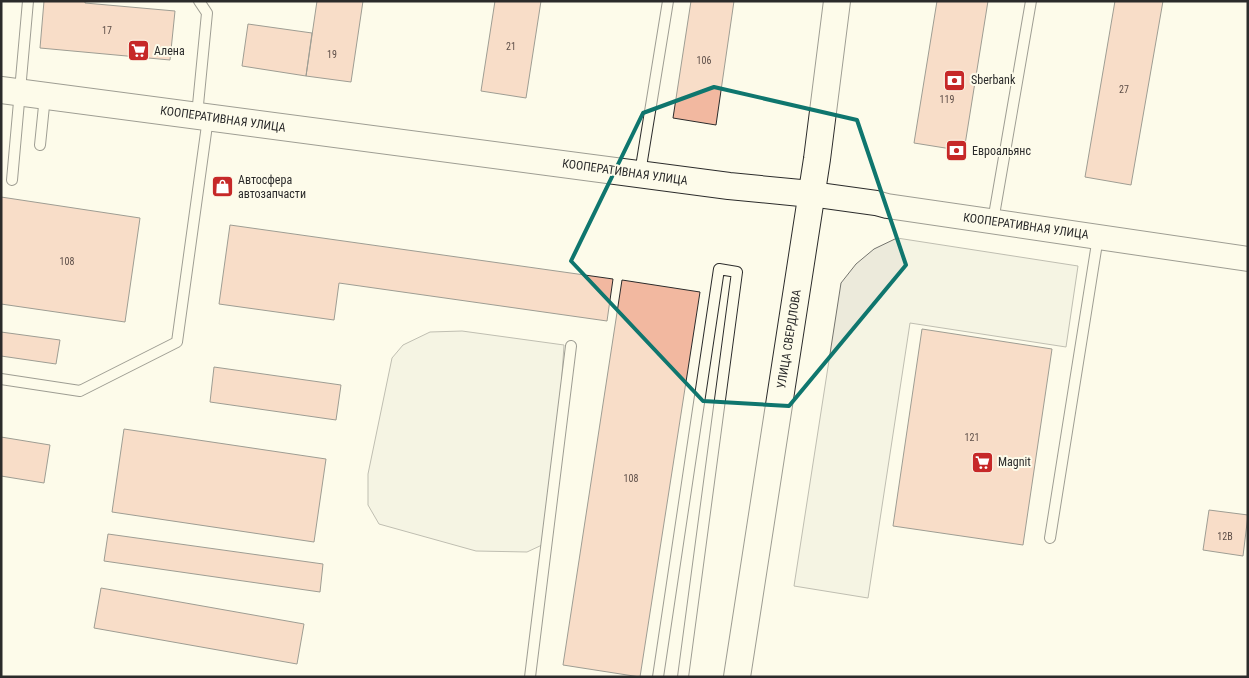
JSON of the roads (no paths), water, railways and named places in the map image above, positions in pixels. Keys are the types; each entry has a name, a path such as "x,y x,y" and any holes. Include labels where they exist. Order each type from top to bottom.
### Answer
{"main road":[{"name":"УЛИЦА СВЕРДЛОВА","path":"737,677 827,88 837,1"},
{"name":"КООПЕРАТИВНАЯ УЛИЦА","path":"22,92 729,186 811,194"}],"street":[{"name":"КООПЕРАТИВНАЯ УЛИЦА","path":"811,194 1248,259"}],"lane":[{"path":"12,180 11,133 22,92 28,1"},
{"path":"1,379 80,391 177,342 203,116 207,13 199,1"},
{"path":"640,174 668,1"},
{"path":"993,221 1031,1"},
{"path":"22,92 40,145"},
{"path":"1050,538 1098,237"},
{"path":"658,677 719,269 737,272 683,677"},
{"path":"530,677 570,346"}],"place":[{"name":"Алена","path":"138,51"},
{"name":"Sberbank","path":"955,80"},
{"name":"Евроальянс","path":"956,151"},
{"name":"Автосфера автозапчасти","path":"222,187"},
{"name":"Magnit","path":"982,462"}]}
